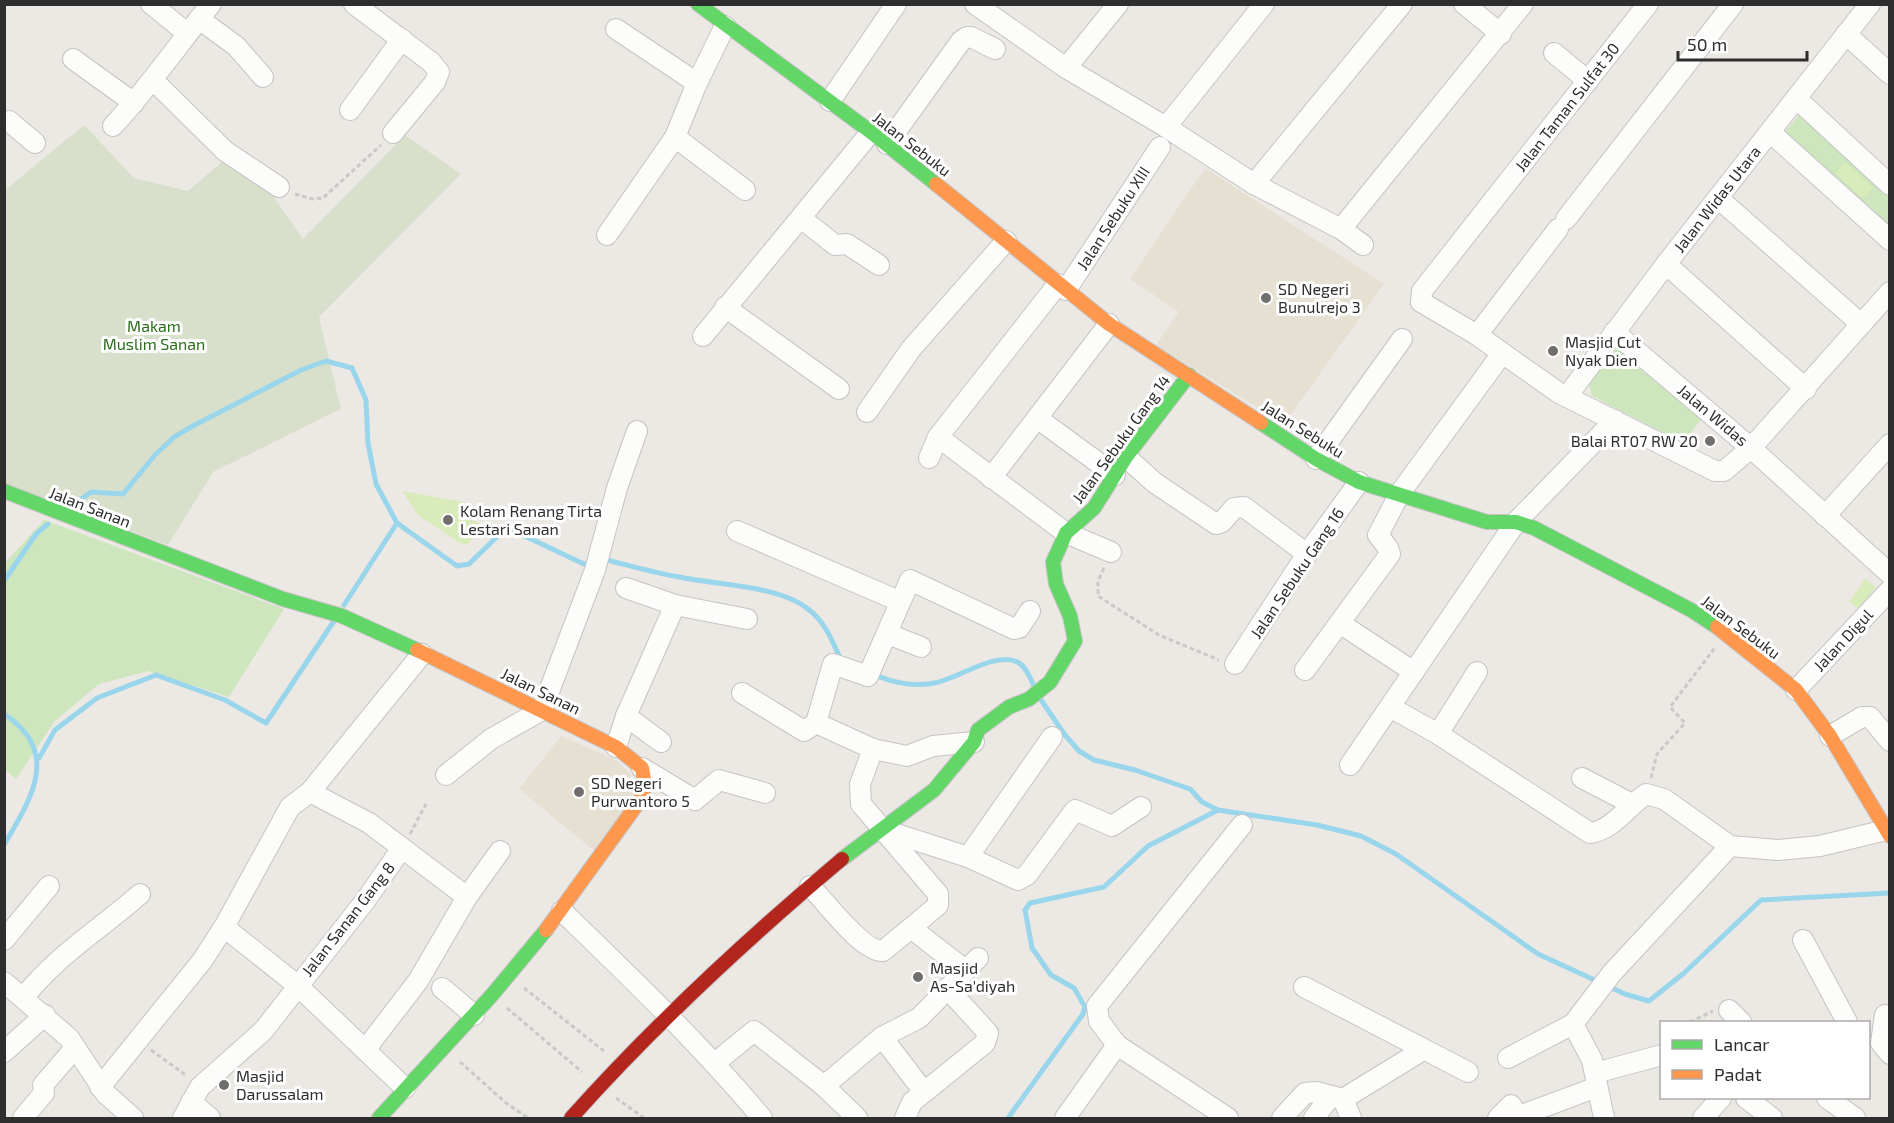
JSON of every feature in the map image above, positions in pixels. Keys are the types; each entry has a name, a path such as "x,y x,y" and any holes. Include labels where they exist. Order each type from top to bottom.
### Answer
{"street":[{"path":"151,4 199,19 236,46 262,77"},
{"path":"354,4 402,39 439,72 435,82 393,133"},
{"name":"Jalan Sebuku","path":"698,4 887,144 1110,324 1316,459 1359,482 1487,522 1516,522 1534,528 1691,610 1726,633 1796,690 1830,736 1888,833"},
{"path":"830,101 896,4"},
{"path":"1066,68 1118,4"},
{"path":"1166,127 1264,4"},
{"path":"1254,184 1402,4"},
{"path":"1464,4 1501,34"},
{"name":"Jalan Taman Sulfat 30","path":"1477,335 1421,303 1420,295 1648,4"},
{"path":"1733,4 1477,335 1559,393 1568,395 1714,471 1724,471 1751,448 1890,574"},
{"name":"Jalan Widas Utara","path":"1568,395 1666,264 1870,4"},
{"path":"982,6 1066,68 1166,127 1254,184 1341,230 1363,245"},
{"path":"1341,230 1501,34 1514,8"},
{"path":"113,126 154,81 199,19"},
{"path":"607,235 675,137 697,83 725,26"},
{"path":"616,29 697,83"},
{"path":"1846,34 1890,74"},
{"path":"887,144 961,41 971,37 995,49"},
{"path":"350,110 402,39"},
{"path":"1554,53 1588,81"},
{"path":"73,59 134,103"},
{"path":"154,81 225,151 279,187"},
{"path":"1796,98 1890,185"},
{"path":"4,122 9,121 35,143"},
{"path":"703,336 871,132"},
{"path":"1770,132 1890,240"},
{"path":"675,137 745,190"},
{"name":"Jalan Sebuku XIII","path":"929,458 938,437 1062,287 1160,147"},
{"path":"1718,198 1861,324"},
{"path":"801,218 836,245 847,244 879,265"},
{"path":"867,412 911,349 1006,241"},
{"path":"1666,264 1806,389"},
{"name":"Jalan Widas","path":"1614,332 1751,448 1806,389 1890,292"},
{"path":"725,307 839,389"},
{"path":"991,478 1110,324"},
{"path":"1316,459 1402,339"},
{"path":"1305,670 1341,624 1390,554 1378,536 1400,493 1501,355"},
{"name":"Jalan Sebuku Gang 14","path":"570,1119 620,1064 810,886 934,790 974,742 978,730 1009,707 1029,699 1050,682 1075,641 1070,616 1053,571 1053,562 1066,533 1094,508 1126,457 1189,375"},
{"path":"1037,418 1115,475"},
{"path":"1350,765 1516,522 1615,420"},
{"path":"446,775 491,739 542,710 598,563 617,488 637,431"},
{"path":"938,437 1066,533 1111,552"},
{"path":"1825,516 1890,444"},
{"path":"1126,457 1155,483 1216,524 1222,522 1234,508 1244,507 1307,554"},
{"name":"Jalan Sebuku Gang 16","path":"1235,664 1307,554 1359,482"},
{"name":"Jalan Sanan","path":"4,491 272,595 342,616 616,747 642,768"},
{"path":"737,531 899,601"},
{"path":"742,693 804,731 816,723 833,664 868,676 907,581 912,580 1014,629 1019,628 1030,611"},
{"path":"626,588 675,605 747,619"},
{"name":"Jalan Digul","path":"1796,690 1890,590"},
{"path":"616,747 626,716 675,605"},
{"path":"1341,624 1414,672"},
{"path":"883,642 921,647"},
{"path":"100,1087 136,1041 161,1014 224,927 290,807 310,792 422,654"},
{"path":"1438,734 1477,672"},
{"path":"1390,707 1438,734 1590,833 1599,832 1611,825 1639,799"},
{"path":"626,716 661,742"},
{"path":"1830,736 1862,717 1870,717 1890,741"},
{"path":"816,723 873,749 907,756 933,746 974,742"},
{"path":"968,857 1052,737"},
{"path":"810,886 853,933 874,950 883,951 933,911 940,899 861,804 860,784 873,749"},
{"path":"642,768 690,799 698,799 719,780 765,793"},
{"path":"379,1119 509,976 562,911 641,799 645,785 642,768"},
{"path":"1582,778 1639,799 1664,799 1730,846 1778,849 1820,846 1888,833"},
{"path":"310,792 369,823 466,897"},
{"path":"884,830 968,857 1013,879 1022,879 1075,810 1112,826 1141,807"},
{"path":"1228,1119 1117,1045 1099,1021 1097,1006 1242,825"},
{"path":"1508,1058 1573,1024 1612,973 1730,846"},
{"name":"Jalan Sanan Gang 8","path":"402,848 365,901 297,985 405,1088"},
{"path":"365,1050 417,981 466,897 500,851"},
{"path":"4,940 49,886"},
{"path":"23,998 67,950 91,935 140,894"},
{"path":"562,911 670,1016 715,1063 762,1119"},
{"path":"210,1119 191,1102 263,1031 297,985 224,927"},
{"path":"824,1086 882,1037 919,1018 971,964 911,928"},
{"path":"1803,940 1846,1021"},
{"path":"4,982 45,1015 75,1048 100,1087 133,1119"},
{"path":"1304,987 1468,1072"},
{"path":"442,988 474,1015"},
{"path":"905,1119 912,1102 985,1043 988,1036 946,988"},
{"path":"4,1052 45,1015"},
{"path":"1881,1017 1881,1043 1890,1054"},
{"path":"1573,1024 1592,1060 1604,1119"},
{"path":"715,1063 754,1032 824,1086 857,1119"},
{"path":"882,1037 924,1092"},
{"path":"1065,1119 1117,1045"},
{"path":"23,1119 44,1093 44,1085 75,1048"},
{"path":"1314,1119 1337,1098 1423,1050"},
{"path":"1498,1119 1511,1105 1516,1113 1522,1115 1596,1080 1660,1056"},
{"path":"1282,1119 1305,1093 1316,1092 1337,1098 1351,1119"},
{"path":"1703,1119 1719,1099"},
{"path":"1828,1099 1855,1119"}],"path":[{"path":"279,187 312,199 323,198 393,133"},
{"path":"1111,552 1098,581 1098,596 1159,635 1231,665 1235,664"},
{"path":"1639,799 1657,754 1685,723 1670,707 1726,633"},
{"path":"402,848 426,804"},
{"path":"509,976 620,1064"},
{"path":"492,995 599,1086 644,1119"},
{"path":"1694,1021 1714,1010 1735,1016"},
{"path":"136,1041 191,1102"},
{"path":"443,1047 525,1118"}],"shaded area":[{"name":"SD Negeri Bunulrejo 3","path":"1205,168 1384,284 1284,424 1156,345 1179,312 1130,279"},
{"name":"SD Negeri Purwantoro 5","path":"561,736 616,760 630,773 636,795 597,853 519,789"}],"green space":[{"path":"1799,115 1889,194 1889,230 1784,133"},
{"name":"Makam Muslim Sanan","path":"84,125 134,178 188,191 225,159 269,190 303,239 405,135 461,174 319,317 341,409 213,472 168,545 5,484 4,191"},
{"path":"1845,162 1873,188 1863,199 1835,173"},
{"path":"1621,345 1703,417 1683,443 1592,396 1588,381 1615,346"},
{"name":"Kolam Renang Tirta Lestari Sanan","path":"402,491 464,502 460,514 482,525 467,545 460,543 418,515"},
{"path":"44,520 284,609 229,697 148,671 99,684 55,721 16,779 5,770 5,563"},
{"path":"1865,579 1876,587 1859,609 1849,602"}],"waterway":[{"path":"69,508 91,492 123,494 155,455 174,437 301,370 326,361 352,368 366,400 368,443 376,484 397,523 457,566 469,564 505,529 514,531 584,564 592,563"},
{"path":"344,605 397,523"},
{"path":"4,581 36,534 48,524"},
{"path":"601,561 607,560 694,580 764,590 796,601 819,619 840,658 844,660"},
{"path":"39,758 55,730 97,698 156,675 225,700 266,723 334,621"},
{"path":"874,674 888,680 919,685 943,681 989,662 1010,660 1024,667 1034,686"},
{"path":"1041,700 1079,751 1094,760 1135,770 1190,789 1202,802 1218,810 1317,825 1361,836 1396,854 1538,954 1625,994 1649,1001 1684,973 1761,900 1890,893"},
{"path":"4,714 22,729 32,744 37,760 36,776 31,793 4,845"},
{"path":"1008,1118 1083,1014 1085,1007 1074,988 1051,975 1032,948 1025,910 1030,903 1104,887 1148,846 1218,810"}],"traffic: fast":[{"path":"698,4 871,132 936,184"},
{"path":"842,859 934,790 974,742 978,730 1009,707 1029,699 1050,682 1075,641 1070,616 1056,584 1053,562 1066,533 1094,508 1126,457 1189,375"},
{"path":"1261,423 1316,459 1359,482 1487,522 1516,522 1534,528 1691,610 1717,627"},
{"path":"4,491 283,599 342,616 417,650"},
{"path":"379,1118 492,995 546,930"}],"traffic: slow":[{"path":"936,184 1109,324 1261,423"},
{"path":"1717,627 1796,690 1830,736 1890,836"},
{"path":"417,650 616,747 642,768 645,785 641,799 546,930"}],"traffic: jam":[{"path":"571,1118 668,1016 771,920 842,859"}],"place":[{"name":"SD Negeri Bunulrejo 3","path":"1266,298"},
{"name":"Masjid Cut Nyak Dien","path":"1553,351"},
{"name":"Balai RT07 RW 20","path":"1710,441"},
{"name":"Kolam Renang Tirta Lestari Sanan","path":"448,520"},
{"name":"SD Negeri Purwantoro 5","path":"579,792"},
{"name":"Masjid As-Sa'diyah","path":"918,977"},
{"name":"Masjid Darussalam","path":"224,1085"}]}
